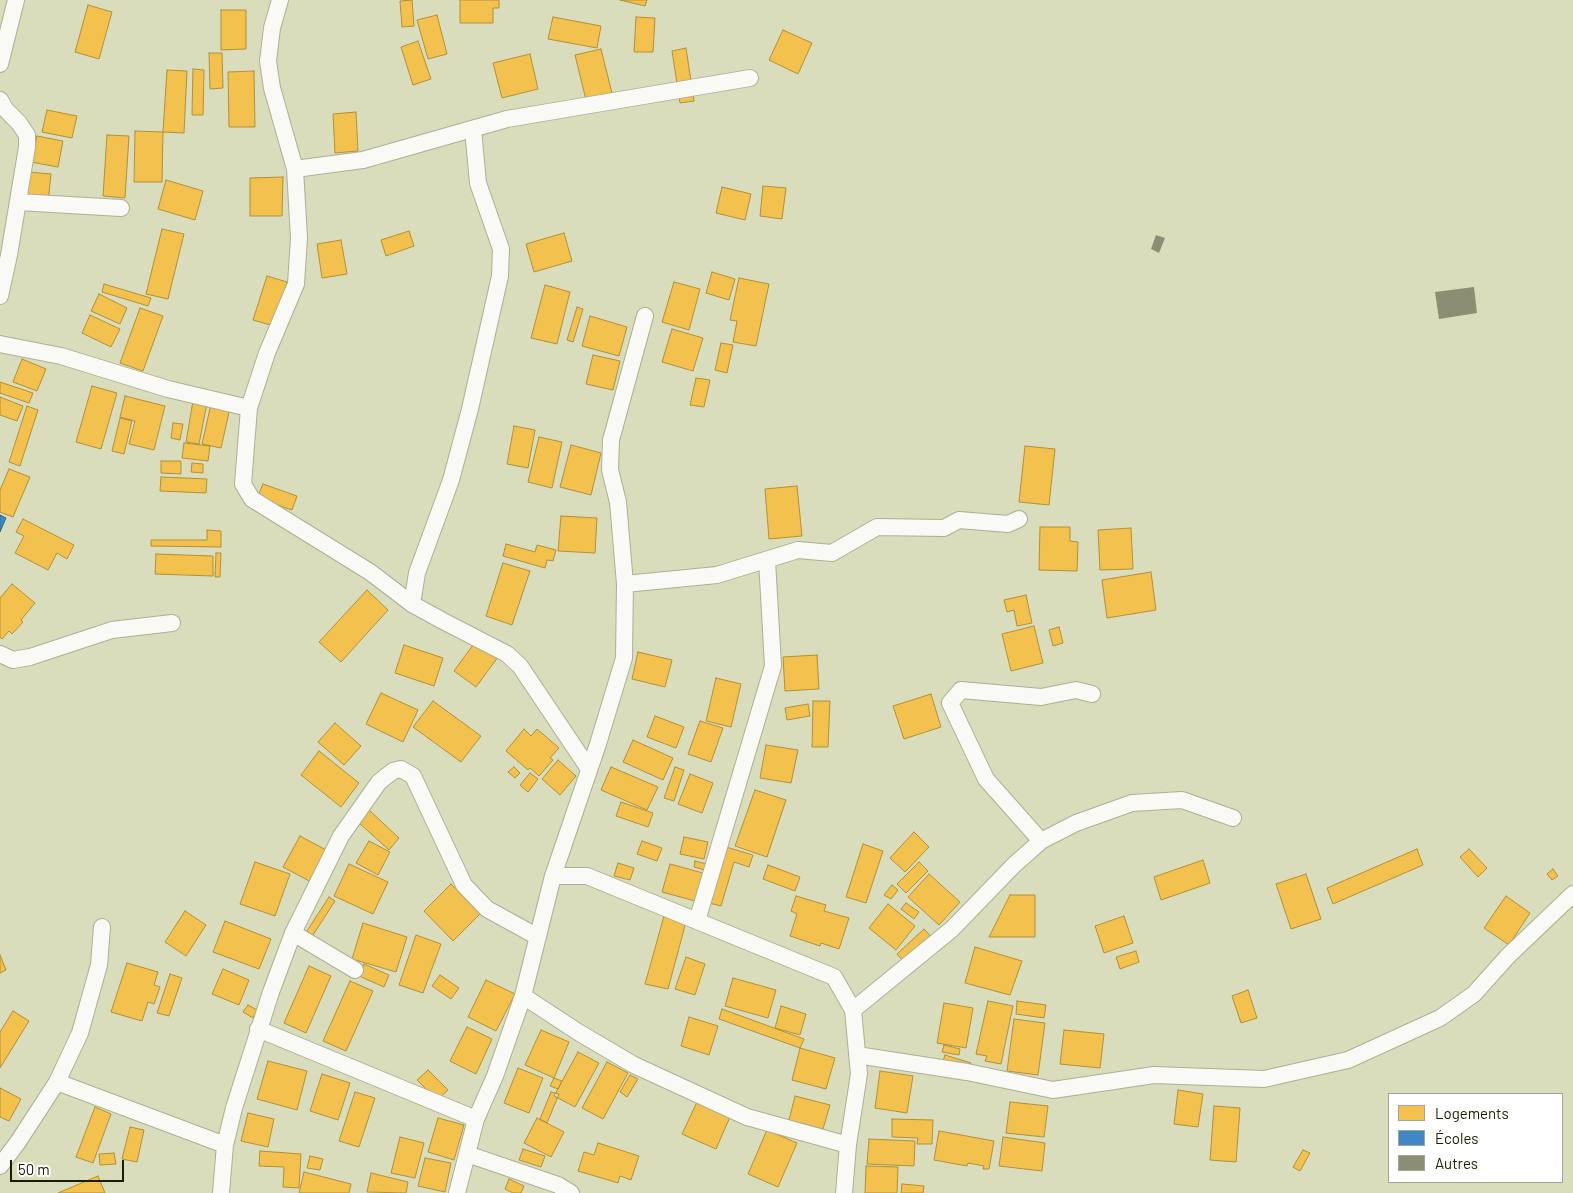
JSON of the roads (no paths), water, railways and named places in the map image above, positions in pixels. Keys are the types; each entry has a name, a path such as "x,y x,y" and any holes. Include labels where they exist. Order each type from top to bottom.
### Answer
{"street":[{"path":"0,64 16,0"},
{"path":"280,0 272,28 268,61 272,88 294,168 299,238 296,284 267,353 249,408 243,484 252,499 370,572 412,604 507,654 520,666 589,769"},
{"path":"294,168 363,160 507,119 750,78"},
{"path":"0,100 5,109 19,123 27,135 27,147 9,256 0,296"},
{"path":"412,604 417,573 451,480 470,409 500,276 501,248 478,183 473,129"},
{"path":"18,202 121,208"},
{"path":"458,1193 476,1119 495,1076 523,996 553,876 624,658 625,584 618,502 610,470 610,440 645,316"},
{"path":"0,344 61,356 168,389 249,408"},
{"path":"625,584 717,575 798,550 832,553 877,527 944,528 959,520 1008,524 1019,520"},
{"path":"697,921 773,666 767,560"},
{"path":"0,654 13,660 30,657 112,630 172,623"},
{"path":"1041,841 986,778 950,704 960,690 1041,697 1076,690 1092,694"},
{"path":"221,1193 226,1146 234,1108 258,1029 293,933 341,836 379,782 393,771 401,769 413,776 464,885 487,910 538,937"},
{"path":"853,1010 952,929 1014,865 1041,841 1076,823 1132,803 1182,800 1233,818"},
{"path":"553,876 587,876 834,977 853,1010 859,1074 848,1146 844,1193"},
{"path":"857,1055 967,1072 1054,1090 1154,1075 1264,1078 1348,1060 1440,1018 1474,994 1508,956 1573,894"},
{"path":"0,1166 57,1082 80,1034 99,964 102,927"},
{"path":"293,933 356,970"},
{"path":"523,996 578,1032 634,1065 747,1117 848,1146"},
{"path":"258,1029 476,1119"},
{"path":"57,1082 226,1146"},
{"path":"467,1154 558,1185 571,1193"}]}
